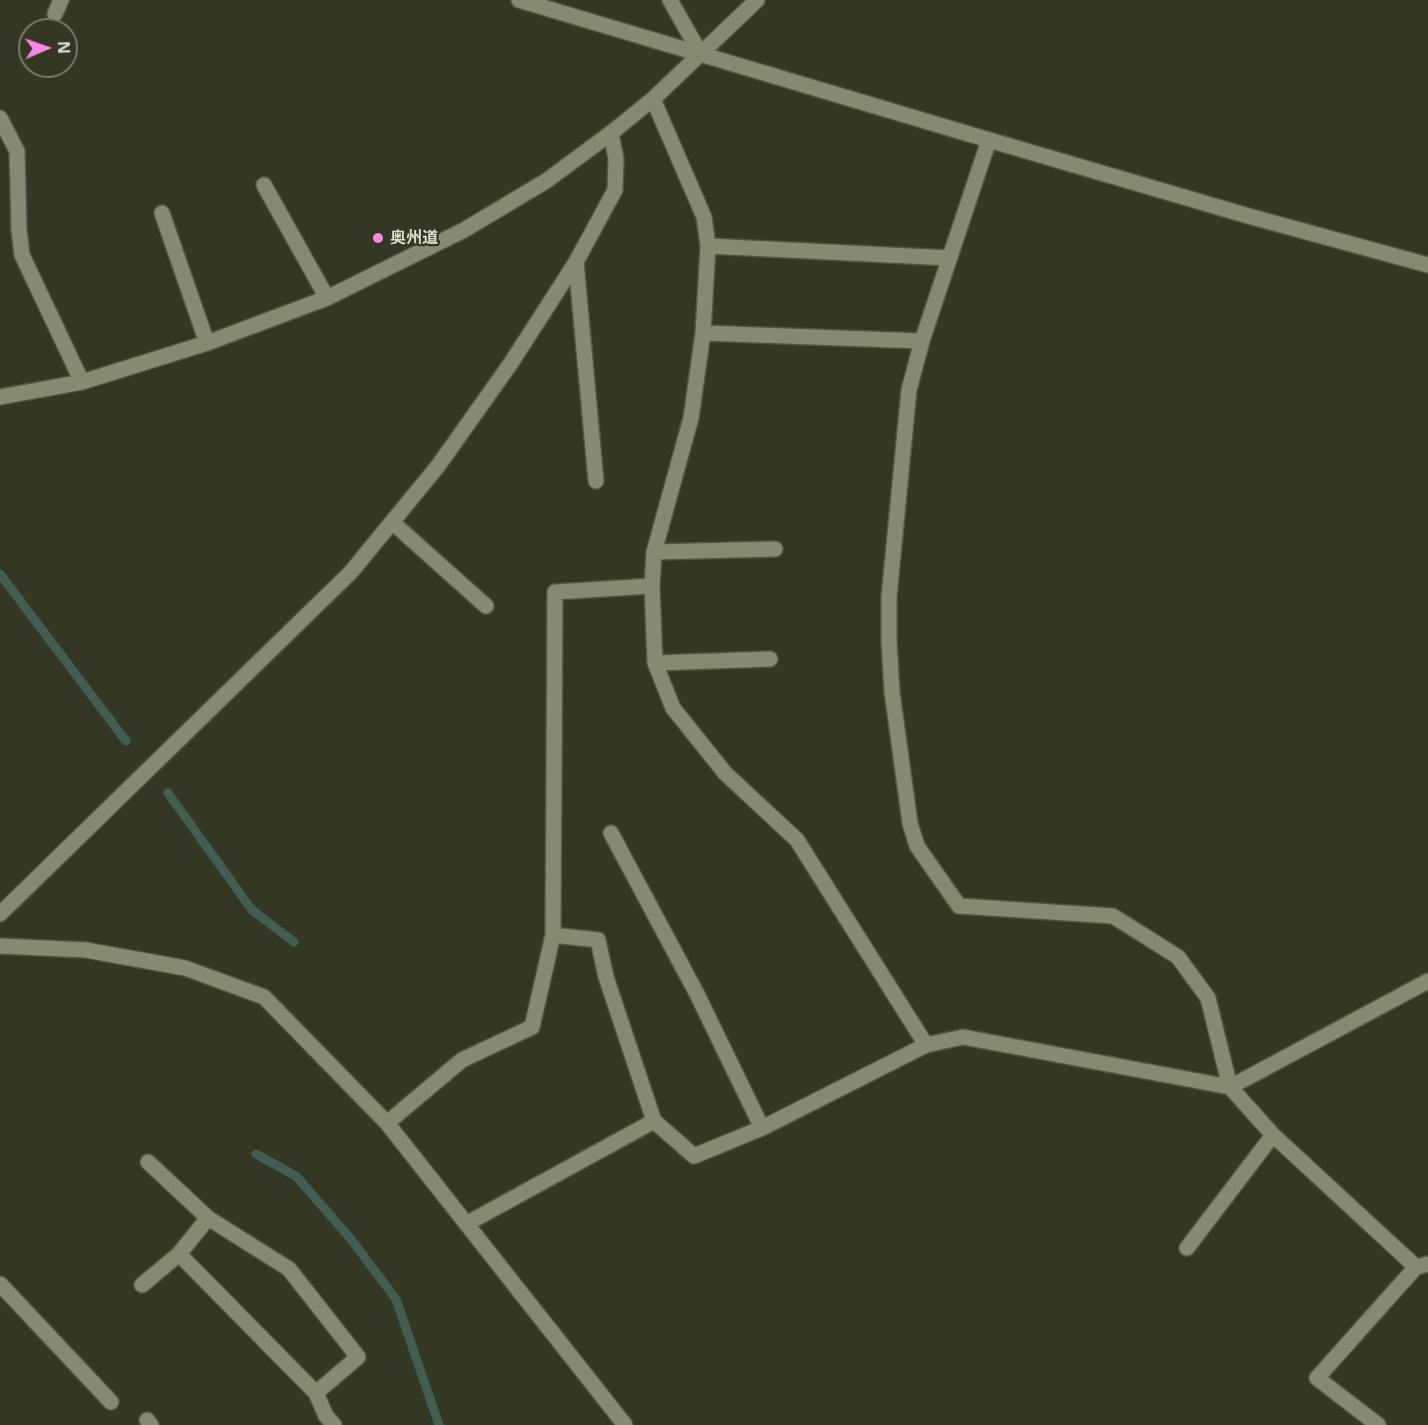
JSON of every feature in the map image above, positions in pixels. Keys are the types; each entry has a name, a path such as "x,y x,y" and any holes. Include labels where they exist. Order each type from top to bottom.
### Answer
{"street":[{"path":"519,0 1252,217 1428,265"},
{"path":"670,0 701,55"},
{"path":"0,397 82,382 207,343 327,298 464,230 546,181 611,133 653,99 701,55 756,0"},
{"path":"653,99 704,217 708,246 703,333 691,418 654,552 652,586 655,663 673,708 725,773 797,840 926,1045"},
{"path":"0,118 16,151 22,255 82,382"},
{"path":"0,914 351,572 438,466 498,382 576,262 615,190 616,159 611,133"},
{"path":"989,140 922,341 909,390 889,597 892,692 910,823 917,846 959,906 1113,916 1178,957 1208,998 1230,1087 1274,1135 1422,1266 1317,1378 1378,1425"},
{"path":"264,185 327,298"},
{"path":"162,213 207,343"},
{"path":"708,246 950,258"},
{"path":"576,262 596,481"},
{"path":"703,333 922,341"},
{"path":"392,522 486,606"},
{"path":"654,552 775,549"},
{"path":"387,1122 462,1060 532,1027 552,936 555,592 652,586"},
{"path":"655,663 770,659"},
{"path":"611,833 697,994 762,1128"},
{"path":"552,936 598,940 606,977 654,1121 694,1156 762,1128 926,1045 963,1037 1230,1087 1428,981"},
{"path":"0,946 86,951 185,968 264,997 387,1122 625,1425"},
{"path":"466,1224 654,1121"},
{"path":"1187,1248 1274,1135"},
{"path":"148,1162 208,1218 289,1269 358,1357 315,1393"},
{"path":"142,1286 179,1254 208,1218"},
{"path":"179,1254 315,1393 326,1422"},
{"path":"0,1284 111,1402"}],"waterway":[{"path":"0,574 126,741"},
{"path":"168,793 252,910 294,942"},
{"path":"256,1154 296,1176 350,1238 396,1299 439,1425"}],"place":[{"name":"奥州道","path":"378,238"}]}
